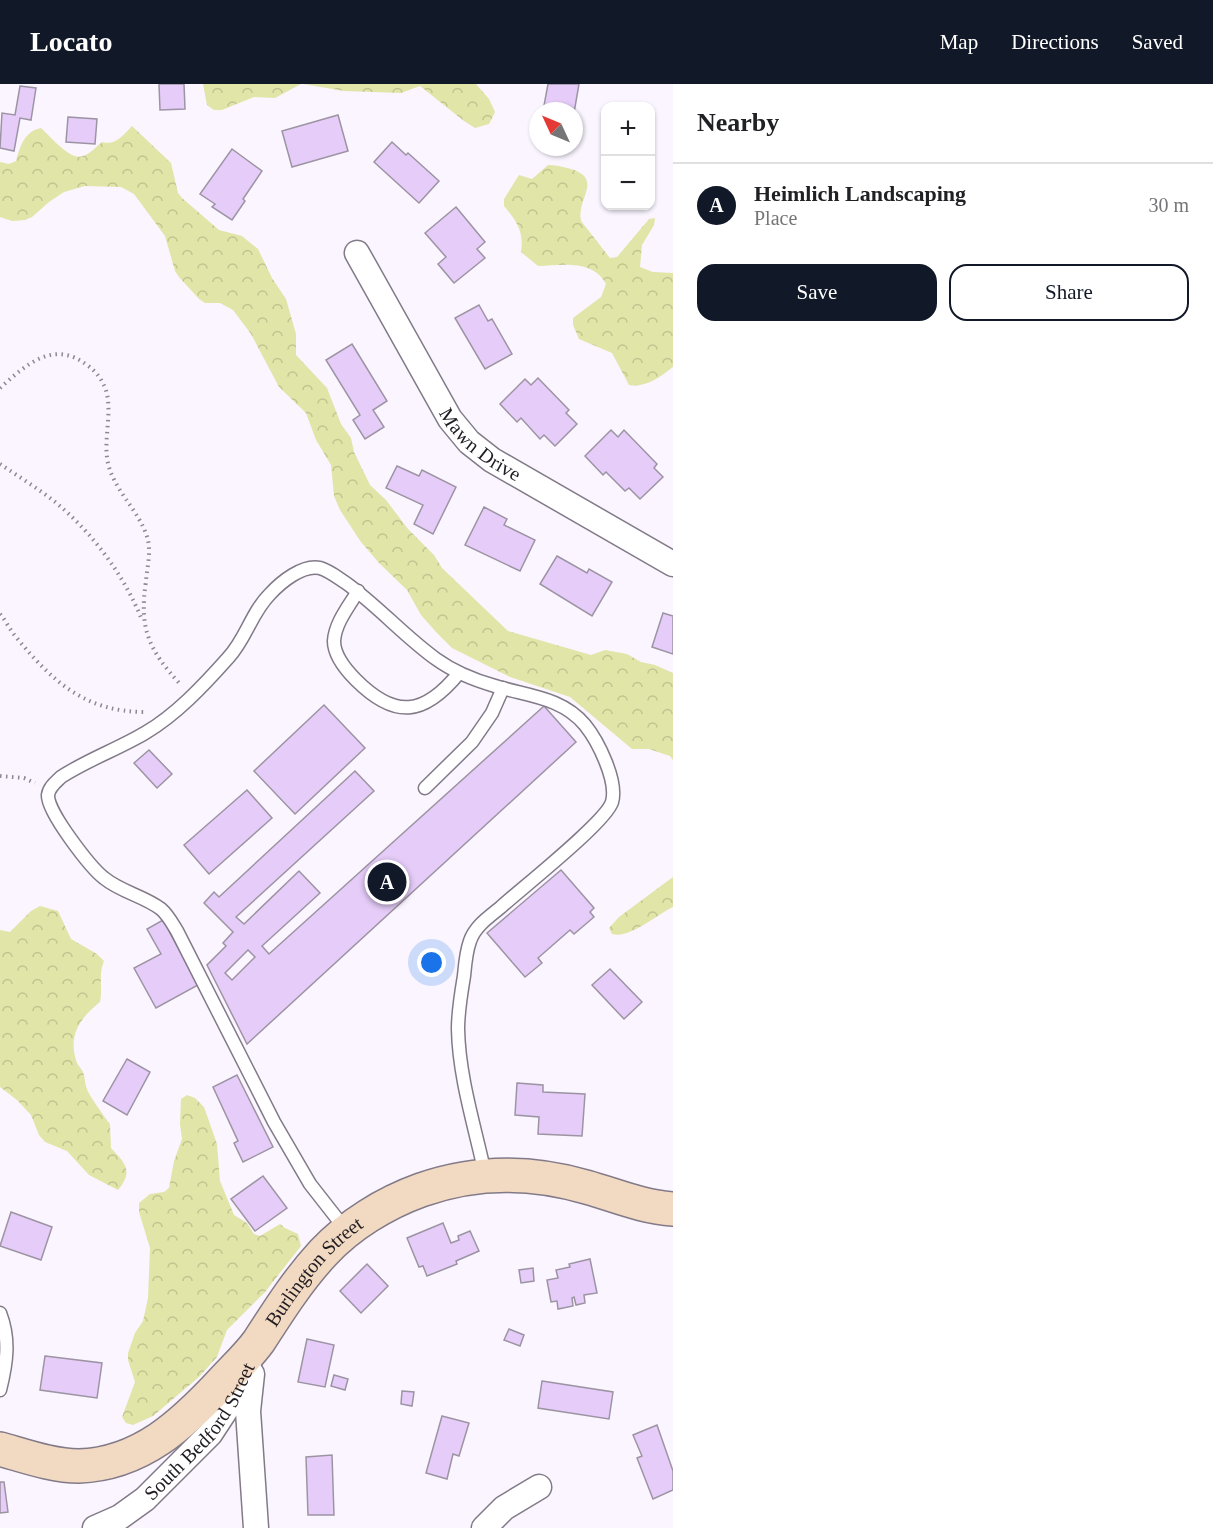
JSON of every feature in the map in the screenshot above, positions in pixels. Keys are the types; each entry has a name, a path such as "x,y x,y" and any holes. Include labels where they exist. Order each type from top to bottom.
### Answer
{"street":[{"name":"Mawn Drive","path":"357,253 450,419 469,442 492,460 673,564"},
{"name":"Burlington Street","path":"0,1449 71,1466 102,1463 132,1455 158,1441 187,1419 258,1342 299,1281 324,1252 347,1231 382,1208 423,1190 485,1175 544,1176 635,1203 673,1209"},
{"name":"South Bedford Street","path":"95,1528 120,1517 145,1499 210,1434 231,1402 258,1342"},
{"path":"256,1528 248,1411 258,1342"},
{"path":"484,1528 504,1508 539,1487"}],"lane":[{"path":"347,1231 321,1200 280,1132 167,915 151,903 117,887 95,870 58,820 49,800 50,789 61,777 148,731 191,696 245,638 253,618 270,594 297,573 308,568 319,568 332,573 358,591 428,653 459,673 503,688 541,697 562,706 585,725 604,760 613,789 612,804 596,824 479,926 469,944 459,1003 460,1056 485,1175"},
{"path":"358,591 338,627 334,645 342,664 369,693 396,708 418,705 442,691 459,673"},
{"path":"425,788 472,742 492,713 503,688"},
{"path":"0,1313 7,1330 0,1390"}],"path":[{"path":"0,388 36,360 56,353 67,354 81,360 102,380 107,395 106,447 109,466 117,486 148,539 149,553 142,605 144,626"},
{"path":"0,464 54,501 82,529 122,579 152,647 164,666 191,696"},
{"path":"0,614 34,659 56,681 74,694 95,705 118,710 144,712 153,710"},
{"path":"0,776 24,778 50,789"}],"green space":[{"path":"203,84 301,84 275,98 254,97 222,110 214,110 207,105"},
{"path":"303,84 476,84 489,99 495,112 489,124 475,128 420,86 401,93 344,91"},
{"path":"132,126 171,163 178,193 182,198 219,230 242,236 258,249 272,278 286,299 296,334 296,355 327,388 370,485 434,555 442,568 508,631 591,655 605,650 627,654 641,662 673,673 673,760 670,756 649,749 632,749 570,697 510,677 452,648 436,632 421,615 407,590 361,542 340,510 334,496 331,465 316,440 306,413 279,387 251,334 233,310 220,303 205,303 179,277 175,271 165,236 134,194 121,187 85,186 64,192 25,220 12,221 0,217 0,162 9,164 16,161 21,145 31,132 41,128 66,151 78,157 88,154 102,142 115,141"},
{"path":"548,165 571,169 586,178 587,190 580,213 581,221 610,258 617,257 649,219 655,218 654,225 642,245 640,267 653,272 673,273 673,367 653,381 641,385 629,385 612,353 579,339 573,325 573,318 601,297 606,284 600,276 593,270 576,265 538,266 521,252 520,233 516,222 504,206 504,199 519,175 532,179"},
{"path":"673,877 673,907 635,930 619,935 612,934 609,928 619,917"},
{"path":"40,906 58,911 71,939 97,954 104,961 101,971 100,1002 77,1028 74,1053 88,1092 110,1124 111,1148 126,1168 126,1178 118,1190 89,1175 67,1151 45,1142 39,1135 31,1115 0,1087 0,930 10,932 31,911"},
{"path":"187,1095 195,1098 204,1107 217,1144 220,1181 234,1215 247,1223 254,1234 260,1236 280,1224 298,1234 301,1246 265,1292 227,1330 217,1357 199,1377 153,1416 133,1425 126,1423 122,1417 135,1382 128,1353 135,1333 143,1321 148,1298 150,1248 139,1212 139,1203 150,1194 164,1192 169,1188 174,1161 182,1139 181,1099"}],"building":[{"path":"159,84 184,84 185,109 160,110"},
{"path":"548,84 579,84 576,102 545,102"},
{"path":"20,86 36,88 31,120 20,118 14,151 0,148 2,113 15,115"},
{"path":"338,115 348,151 292,167 282,131"},
{"path":"68,117 97,119 95,144 66,142"},
{"path":"392,142 439,181 419,203 374,162"},
{"path":"232,149 262,171 232,220 212,207 215,204 200,194"},
{"path":"456,207 485,242 477,249 485,258 454,283 438,264 446,257 425,233"},
{"path":"479,305 488,321 492,319 512,354 485,369 455,318"},
{"path":"352,344 387,401 373,410 384,427 365,439 353,420 360,415 326,360"},
{"path":"538,378 569,410 566,413 577,424 555,446 544,435 540,439 521,418 517,422 500,404 525,379 531,385"},
{"path":"611,430 618,437 624,430 657,464 654,468 663,477 640,499 629,488 625,491 606,472 603,475 585,456"},
{"path":"397,466 419,476 422,470 456,487 433,534 414,524 423,505 386,488"},
{"path":"484,507 507,519 504,525 535,540 520,571 465,545"},
{"path":"557,556 587,573 589,569 612,582 592,616 540,584"},
{"path":"663,613 673,616 673,654 652,647"},
{"path":"324,705 365,748 295,814 254,771"},
{"path":"544,706 576,742 247,1044 207,965 226,946 223,943 233,932 204,903 214,892 219,897 355,771 374,791 236,917 244,924 299,871 320,893 262,946 269,954","holes":["248,950 255,957 232,980 225,973"]},
{"path":"149,750 172,774 157,788 134,763"},
{"path":"247,790 272,818 209,874 184,845"},
{"path":"561,870 594,908 590,912 594,917 574,934 570,930 538,958 542,963 525,977 487,933"},
{"path":"163,920 198,985 156,1008 134,968 161,954 147,929"},
{"path":"610,969 642,1002 624,1019 592,985"},
{"path":"127,1059 150,1072 127,1115 103,1101"},
{"path":"237,1075 273,1147 243,1162 234,1143 238,1141 213,1087"},
{"path":"517,1083 543,1085 543,1092 585,1094 582,1136 538,1134 539,1117 515,1115"},
{"path":"263,1176 287,1208 255,1231 231,1199"},
{"path":"11,1212 52,1227 41,1260 0,1246"},
{"path":"443,1223 451,1243 459,1240 458,1236 470,1231 479,1251 456,1261 457,1264 427,1276 423,1266 419,1267 407,1238"},
{"path":"590,1259 597,1293 584,1295 585,1303 576,1305 574,1297 572,1298 573,1306 558,1309 557,1301 551,1302 547,1280 558,1278 556,1270"},
{"path":"367,1264 388,1286 361,1313 340,1291"},
{"path":"533,1268 534,1281 521,1283 519,1270"},
{"path":"509,1329 524,1335 520,1346 504,1340"},
{"path":"307,1339 334,1345 325,1387 298,1382"},
{"path":"45,1356 102,1363 97,1398 40,1390"},
{"path":"334,1375 348,1379 345,1390 331,1386"},
{"path":"542,1381 613,1392 609,1419 538,1408"},
{"path":"402,1391 414,1392 412,1406 401,1404"},
{"path":"442,1416 469,1423 459,1456 453,1454 447,1479 426,1473"},
{"path":"657,1425 673,1471 673,1490 653,1499 637,1458 642,1456 633,1435"},
{"path":"332,1455 334,1515 308,1515 306,1457"},
{"path":"0,1482 4,1482 8,1512 0,1513"}],"place":[{"name":"Heimlich Landscaping","path":"387,882"}]}
